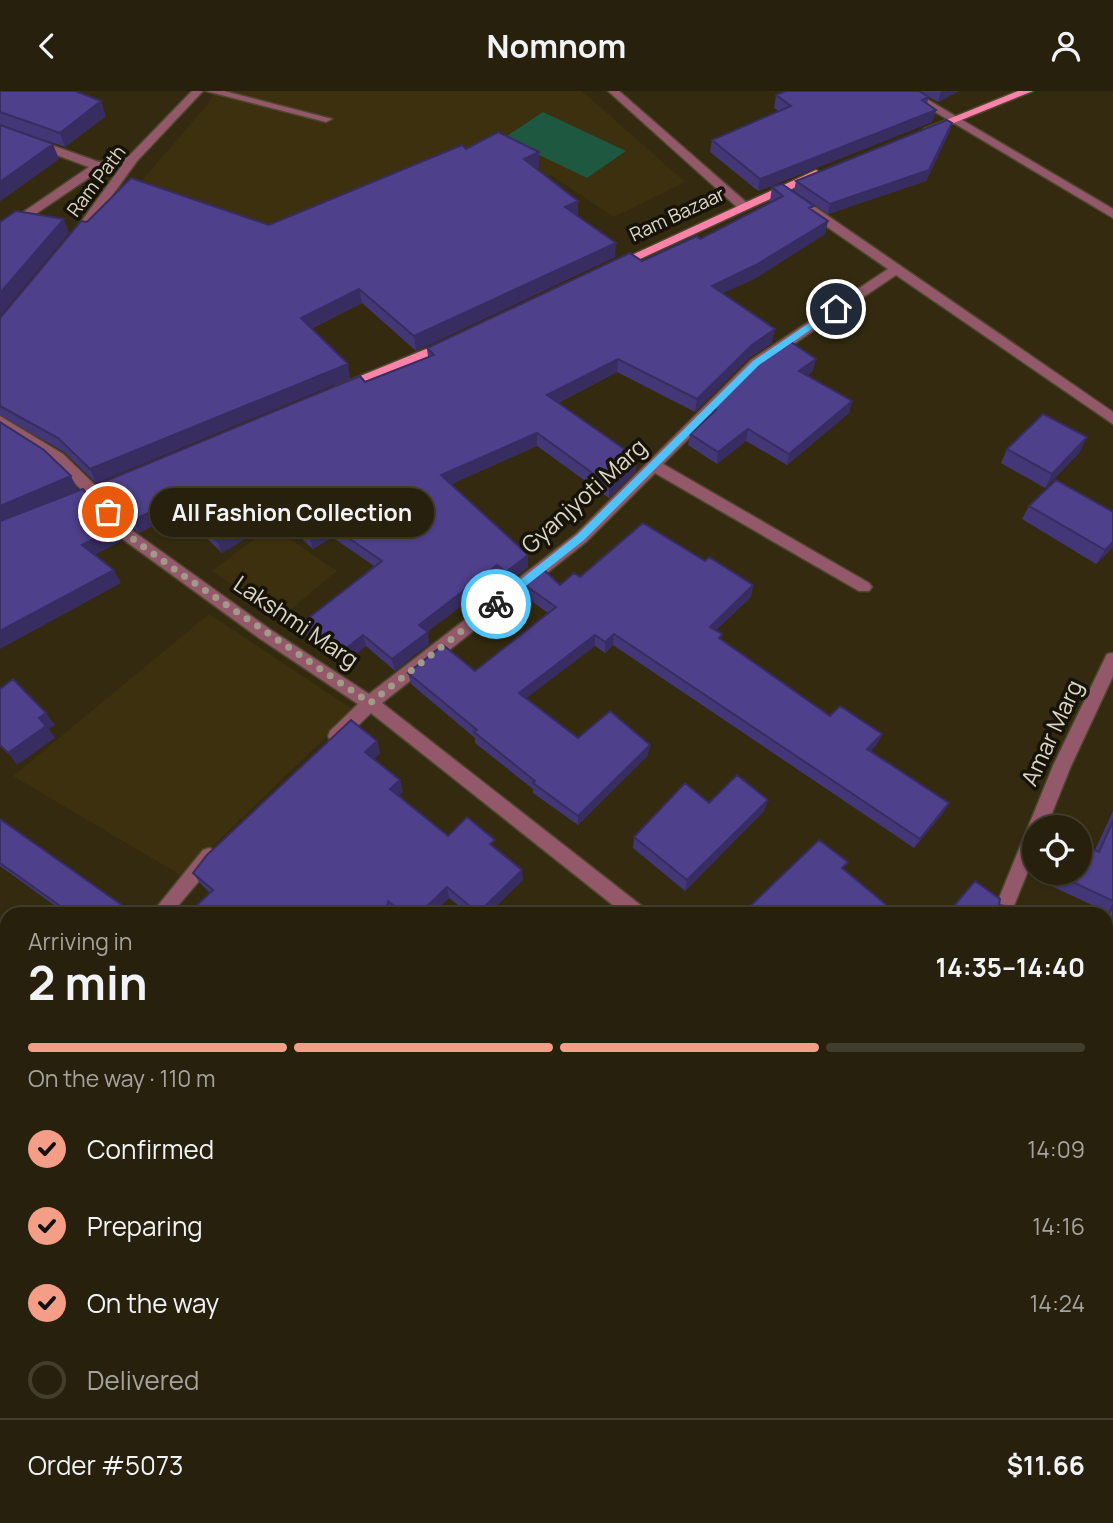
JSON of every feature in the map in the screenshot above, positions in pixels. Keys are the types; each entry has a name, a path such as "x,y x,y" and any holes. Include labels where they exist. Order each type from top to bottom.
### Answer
{"main road":[{"path":"918,134 1028,91"},
{"name":"Ram Bazaar","path":"597,274 742,205 791,196 830,169"},
{"path":"330,394 466,336"},
{"path":"57,507 144,472"}],"street":[{"name":"Ram Path","path":"68,248 133,159 198,91"},
{"path":"211,91 326,118"},
{"path":"612,91 742,205"},
{"path":"905,91 1113,214"},
{"path":"0,130 98,166"},
{"path":"0,234 98,166 133,159"},
{"path":"791,196 1113,419"},
{"name":"Gyanjyoti Marg","path":"322,749 370,703 581,538 756,363 896,269"},
{"name":"Lakshmi Marg","path":"0,421 58,458 94,493 122,531 265,634 370,703 628,907"},
{"path":"655,465 864,587"},
{"name":"Amar Marg","path":"1042,815 1062,766 1113,659"},
{"path":"166,907 225,840"},
{"path":"1004,907 1022,864"}],"shaded area":[{"path":"215,91 582,91 685,182 614,217 551,175 484,204 302,251 114,213 207,105"},
{"path":"271,526 337,571 280,618 212,571"},
{"path":"209,614 354,710 182,876 13,776"}],"green space":[{"path":"543,112 626,151 587,178 504,138"}],"building":[{"path":"0,91 75,91 101,101 60,133 0,112"},
{"path":"786,91 919,91 929,97 922,100 936,110 760,179 712,140 791,106 776,95"},
{"path":"947,120 952,123 929,170 830,204 796,181"},
{"path":"0,125 53,144 0,182"},
{"path":"498,132 539,152 524,159 578,201 565,207 616,243 414,336 359,289 301,318 348,364 90,469 58,438 0,406 0,318 81,221 87,222 131,178 269,225 462,145 466,149"},
{"path":"782,184 814,206 809,208 828,221 756,265 712,286 775,329 752,345 697,399 618,359 547,395 637,458 609,485 537,433 441,475 528,555 506,572 497,565 419,625 428,632 392,659 363,635 340,653 302,623 382,561 328,524 309,536 275,505 217,541 189,514 170,526 152,511 134,520 123,513 101,483 360,376 365,382 434,355 427,348 630,253 642,261 697,236 700,239 783,196 772,187"},
{"path":"16,211 64,219 0,293 0,222"},
{"path":"788,340 816,359 799,371 852,401 789,454 748,429 718,452 690,434 716,410 712,408 765,356"},
{"path":"1043,414 1087,437 1052,474 1007,449"},
{"path":"0,422 44,450 71,476 0,506"},
{"path":"1056,480 1113,512 1113,542 1105,550 1029,506"},
{"path":"83,489 115,528 82,545 114,570 0,631 0,521"},
{"path":"643,523 705,561 709,557 753,585 710,627 722,634 719,638 830,716 840,706 882,734 867,749 949,803 920,839 614,634 605,642 595,635 519,693 578,738 610,711 650,745 578,816 533,783 535,781 474,732 477,730 408,673 443,645 475,671 556,607 522,583 542,568 560,585 574,573 580,577"},
{"path":"13,679 46,713 39,718 46,726 8,753 0,745 0,689"},
{"path":"351,720 377,741 365,752 400,780 390,789 448,836 467,817 495,840 490,844 522,870 484,907 471,907 447,887 426,907 396,907 388,901 387,907 195,907 213,890 193,873 207,855"},
{"path":"737,775 768,800 687,880 634,837 685,783 709,803"},
{"path":"0,819 125,907 62,907 0,863"},
{"path":"1113,821 1113,901 1079,885 1092,885 1092,849 1099,852"},
{"path":"819,840 848,862 842,868 889,907 749,907"},
{"path":"975,881 1000,899 999,905 1005,906 1004,907 953,907"}],"way so far":[{"path":"108,512 122,531 265,634 370,703 496,604"}],"place":[{"name":"All Fashion Collection","path":"108,512"}],"route":[{"path":"496,604 581,538 756,363 836,309"}]}
